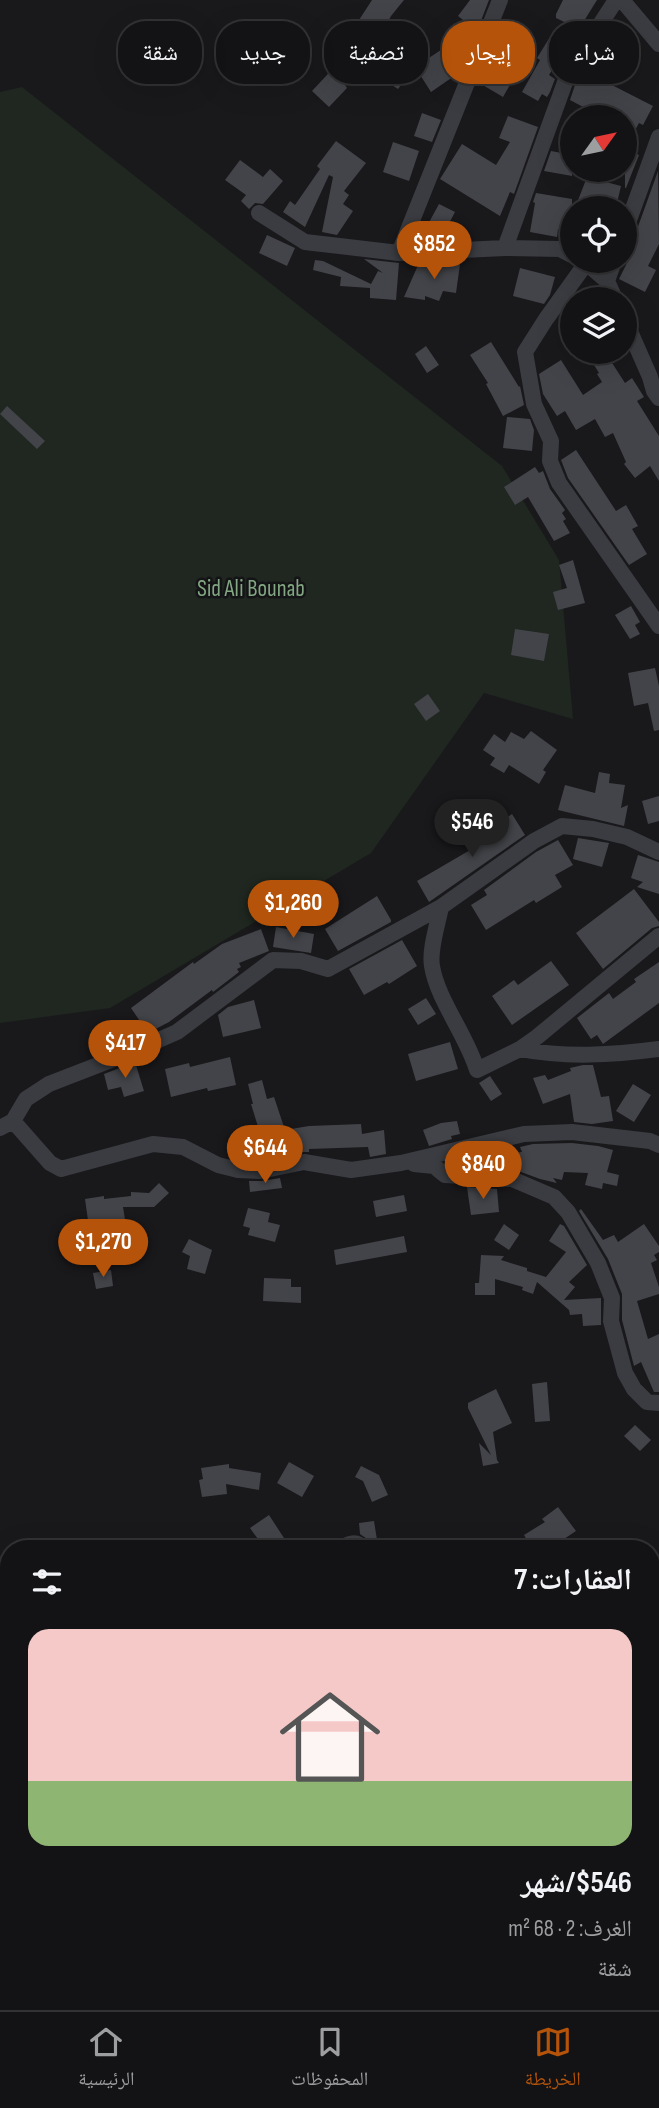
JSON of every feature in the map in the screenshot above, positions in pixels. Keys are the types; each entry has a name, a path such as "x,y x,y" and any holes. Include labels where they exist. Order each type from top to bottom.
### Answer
{"street":[{"path":"399,253 500,0"},
{"path":"505,248 568,74 617,0"},
{"path":"622,0 659,44"},
{"path":"637,198 659,137"},
{"path":"259,214 305,242 399,253 505,248 560,249"},
{"path":"573,273 525,352 534,404 551,441 550,461 559,484 659,626"},
{"path":"598,273 610,287"},
{"path":"607,281 610,273"},
{"path":"637,347 659,398"},
{"path":"650,377 659,359"},
{"path":"659,852 626,837 593,829 562,826 534,841 441,907 328,969 301,961 273,960 177,1032 49,1084 26,1099 6,1125 61,1170 153,1144 183,1147 218,1165 260,1171 304,1162 352,1170 401,1163 524,1135 572,1132 650,1141 659,1145"},
{"path":"441,907 431,965 477,1070 520,1049 659,936"},
{"path":"520,1049 544,1054 613,1055 659,1049"},
{"path":"401,1163 434,1166 445,1175 512,1179 554,1197 568,1212 598,1263 612,1298 611,1321 625,1373 634,1389 647,1402 659,1403"}],"green space":[{"name":"Sid Ali Bounab","path":"22,87 502,466 559,560 573,719 484,693 371,853 110,1008 0,1023 0,92"}],"building":[{"path":"372,0 404,0 388,21 359,20"},
{"path":"470,0 489,0 481,21 464,21 458,16"},
{"path":"563,0 597,0 584,21 562,21 556,18"},
{"path":"549,39 549,84 553,84 547,97 542,94 538,101 522,92 526,84 535,84 535,69 540,60 537,58"},
{"path":"442,49 443,84 431,92 426,84 428,84 428,58"},
{"path":"324,78 324,84 346,84 347,88 329,107 312,91"},
{"path":"481,84 510,84 503,97"},
{"path":"575,84 610,84 653,106 643,125 639,123 637,127 637,105 579,105 570,100"},
{"path":"422,113 441,120 432,142 414,136"},
{"path":"508,116 538,127 514,194 510,192 500,216 440,179 462,144 496,165 510,142 499,138"},
{"path":"336,141 366,163 344,191 349,195 343,204 353,211 337,235 322,232 333,177 329,175 305,227 283,212 290,201 295,205 320,169 317,166"},
{"path":"393,142 419,151 409,181 383,172"},
{"path":"551,151 560,153 560,174 544,171"},
{"path":"240,160 263,177 270,169 283,181 263,204 255,203 249,209 241,201 246,195 225,180"},
{"path":"658,171 659,244 648,266 656,270 645,292 619,279 622,273 637,273 637,229"},
{"path":"585,182 606,182 621,186 619,196 580,196"},
{"path":"536,193 560,197 560,230 558,229 557,237 530,232"},
{"path":"439,204 455,212 443,235 427,226"},
{"path":"267,235 295,248 287,266 259,253"},
{"path":"364,259 399,263 396,300 370,298 370,288 340,286 341,277 313,270 315,260 323,261 371,284 378,271 383,273"},
{"path":"429,262 460,264 456,293 443,291 439,301 425,296 425,300 404,297 419,263 429,266"},
{"path":"520,268 555,277 550,295 544,304 513,296"},
{"path":"491,342 520,386 524,405 503,416 486,384 488,383 470,355"},
{"path":"426,346 439,365 427,373 415,354"},
{"path":"560,361 583,395 602,382 597,374 599,373 593,364 613,364 625,383 632,378 644,397 637,401 659,436 659,481 650,466 635,478 624,464 626,462 613,433 605,437 595,419 576,430 565,411 557,416 543,394 539,374"},
{"path":"7,406 45,441 37,449 0,414"},
{"path":"507,417 530,419 534,430 532,451 503,448"},
{"path":"576,450 616,511 626,505 638,526 632,529 647,554 629,565 568,478 561,460"},
{"path":"535,467 539,473 543,471 550,489 565,510 562,513 566,519 563,521 570,533 554,541 528,497 515,505 504,487"},
{"path":"573,560 585,603 558,610 553,592 567,588 559,565"},
{"path":"631,606 640,622 635,625 640,634 630,639 615,615"},
{"path":"515,629 549,634 544,661 511,655"},
{"path":"655,668 659,686 659,730 654,731 648,703 634,706 628,673"},
{"path":"428,694 440,711 426,721 414,704"},
{"path":"531,731 557,750 543,770 546,772 539,784 509,765 504,773 490,765 495,758 483,750 494,734 505,742 511,732 524,739"},
{"path":"599,772 610,774 609,783 625,785 621,808 628,805 624,826 558,810 565,785 595,793"},
{"path":"659,796 659,821 648,824 642,801"},
{"path":"512,814 525,835 429,902 417,881 489,839 485,832"},
{"path":"578,838 609,843 602,867 573,859"},
{"path":"558,840 573,865 555,875 562,887 536,903 534,900 486,930 471,905 487,895 484,890 536,852"},
{"path":"638,855 659,862 659,894 637,887 643,882 631,878"},
{"path":"634,889 659,922 659,926 652,928 603,969 576,933"},
{"path":"377,896 391,922 338,951 325,929"},
{"path":"276,927 314,934 311,953 273,947"},
{"path":"261,929 269,951 239,963 239,972 213,992 212,990 169,1022 148,1033 131,1008 222,944"},
{"path":"402,940 417,966 389,984 387,982 364,995 349,969"},
{"path":"551,961 569,985 512,1025 492,996 514,980 518,985"},
{"path":"659,962 659,1003 603,1044 597,1035 591,1039 577,1018 609,993 613,999 636,982 634,979"},
{"path":"426,998 436,1014 418,1025 408,1009"},
{"path":"254,1000 261,1028 223,1037 218,1015 228,1007"},
{"path":"450,1042 458,1069 416,1081 408,1054"},
{"path":"230,1057 236,1085 208,1091 207,1088 171,1097 165,1069 189,1063 190,1067"},
{"path":"135,1062 144,1091 124,1097 121,1087 108,1090 104,1074"},
{"path":"593,1065 601,1097 609,1096 613,1121 592,1124 574,1122 570,1094 543,1104 533,1078 545,1075 548,1080 571,1071 570,1068"},
{"path":"490,1076 502,1094 491,1101 479,1083"},
{"path":"262,1080 267,1099 274,1097 285,1130 361,1124 362,1134 384,1130 386,1154 370,1157 368,1147 309,1149 309,1152 246,1160 243,1130 260,1133 248,1084"},
{"path":"633,1084 651,1095 634,1122 616,1111"},
{"path":"457,1121 460,1134 429,1146 423,1130 441,1123"},
{"path":"572,1143 613,1150 607,1172 619,1175 617,1186 603,1183 602,1189 585,1185 588,1173 564,1172 562,1180 553,1178 557,1183 513,1169 488,1167 489,1155 522,1152 520,1147 533,1144"},
{"path":"280,1178 282,1188 250,1192 249,1181"},
{"path":"159,1183 169,1193 154,1207 123,1207 126,1226 107,1228 111,1247 92,1249 85,1199 131,1196 131,1192 149,1193"},
{"path":"467,1187 497,1189 499,1212 471,1215"},
{"path":"404,1195 407,1211 376,1217 373,1201"},
{"path":"248,1208 270,1213 268,1222 280,1225 275,1242 248,1235 250,1228 243,1226"},
{"path":"581,1209 603,1240 614,1235 618,1242 644,1224 659,1246 659,1252 654,1255 657,1260 651,1263 659,1294 637,1301 648,1339 659,1334 659,1392 654,1392 641,1362 634,1366 622,1320 622,1294 608,1259 579,1211"},
{"path":"504,1224 519,1235 509,1250 494,1240"},
{"path":"560,1224 564,1226 587,1265 569,1282 575,1287 564,1300 601,1298 601,1325 583,1326 582,1314 570,1315 569,1310 537,1282 533,1294 522,1290 523,1287 495,1279 495,1295 475,1295 475,1283 479,1283 481,1255 504,1256 501,1260 546,1277 566,1252 549,1241"},
{"path":"404,1236 407,1252 336,1265 334,1250"},
{"path":"189,1239 212,1250 205,1274 187,1269 190,1256 182,1252"},
{"path":"111,1270 113,1286 96,1289 93,1273"},
{"path":"264,1278 291,1279 291,1287 301,1287 301,1303 263,1301"},
{"path":"547,1382 550,1421 535,1422 532,1384"},
{"path":"496,1389 512,1423 493,1432 499,1463 483,1466 479,1443 491,1455 468,1403"},
{"path":"635,1425 651,1440 640,1451 624,1436"},
{"path":"289,1462 314,1476 302,1497 277,1483"},
{"path":"229,1464 229,1468 261,1473 259,1490 226,1484 227,1494 202,1497 199,1480 203,1479 201,1468"},
{"path":"361,1466 379,1475 388,1495 372,1502 363,1481 355,1477"},
{"path":"558,1507 576,1531 562,1540 527,1540 524,1535 545,1522 542,1519"},
{"path":"269,1515 284,1538 259,1540 250,1528"},
{"path":"374,1521 377,1540 369,1540 360,1534 359,1523"}]}
